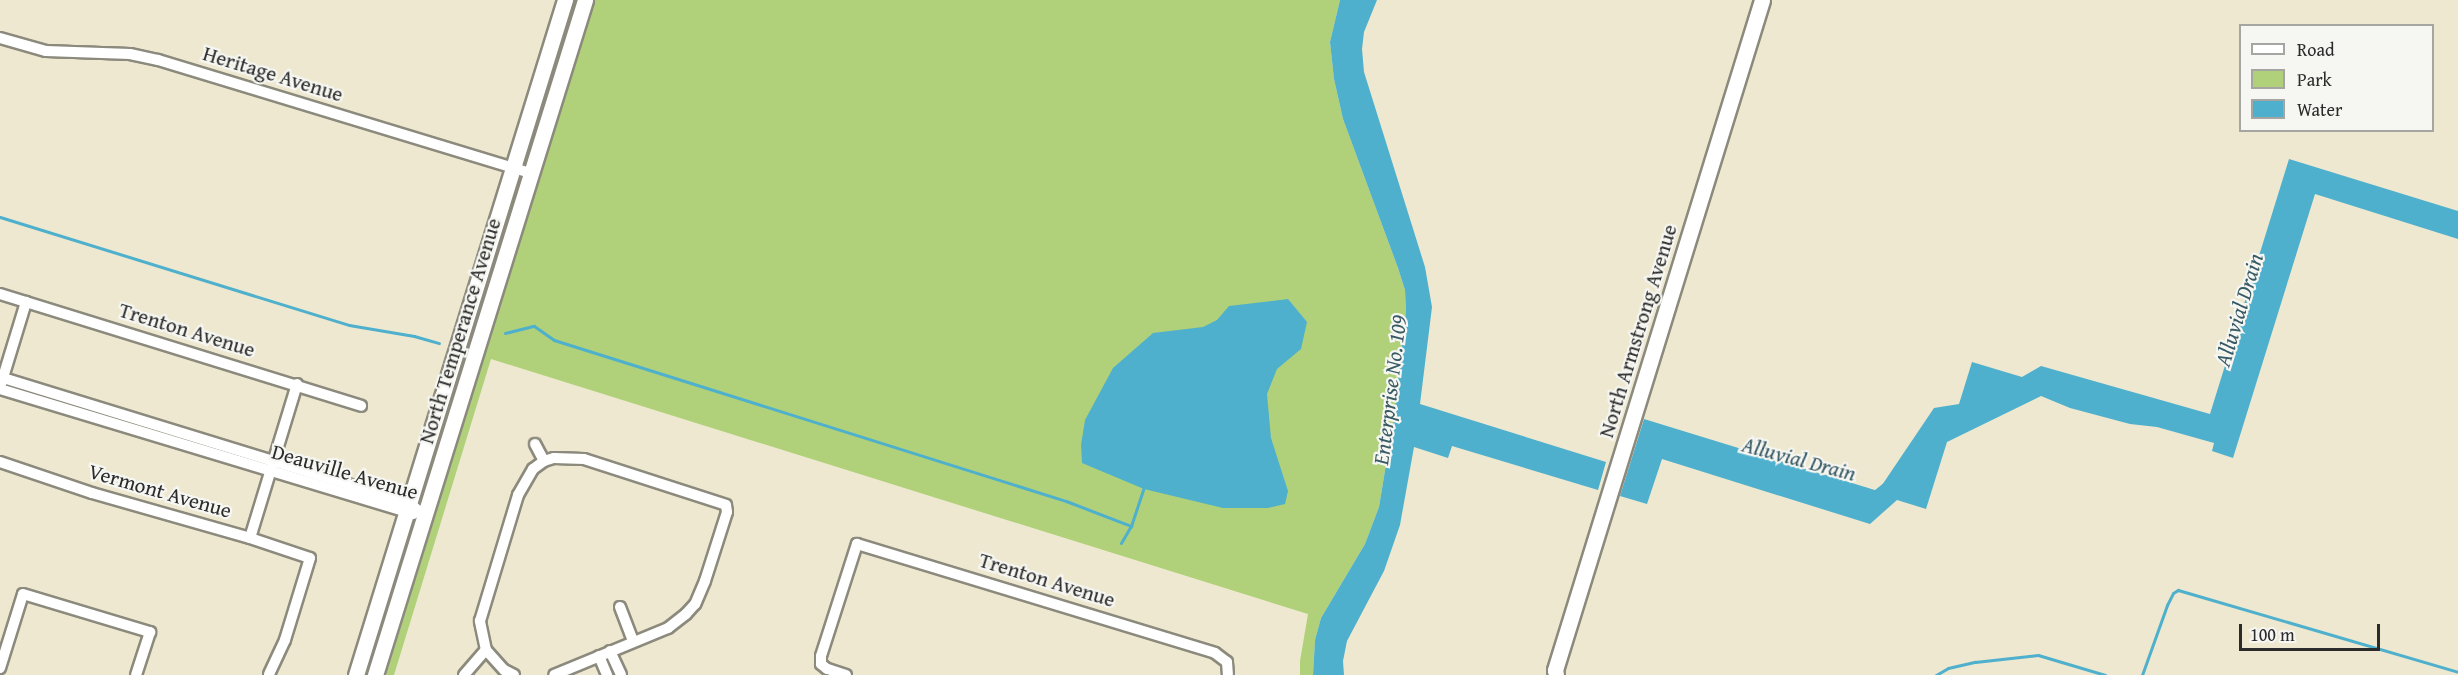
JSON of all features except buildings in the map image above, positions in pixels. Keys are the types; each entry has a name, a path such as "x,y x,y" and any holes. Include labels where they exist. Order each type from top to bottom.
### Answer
{"main road":[{"name":"North Temperance Avenue","path":"358,675 362,655 566,0"},
{"name":"North Temperance Avenue","path":"375,675 585,0"},
{"name":"North Armstrong Avenue","path":"1556,675 1555,670 1762,0"}],"street":[{"name":"Heritage Avenue","path":"0,39 46,51 121,54 158,60 531,173"},
{"name":"Trenton Avenue","path":"0,294 297,384 361,406"},
{"path":"1,383 27,302"},
{"name":"Deauville Avenue","path":"1,383 271,472 408,508"},
{"name":"Deauville Avenue","path":"1,383 274,460 424,515"},
{"path":"250,538 297,384"},
{"path":"535,444 544,461"},
{"path":"514,675 504,670 486,650 480,631 482,610 518,495 525,480 544,461 569,457 584,459 726,505 727,512 701,592 686,614 668,628 554,675"},
{"name":"Vermont Avenue","path":"0,462 92,493 250,538 310,558 285,640 268,675"},
{"name":"Trenton Avenue","path":"846,675 826,669 821,664 820,657 856,544 1170,639 1224,658 1228,675"},
{"path":"0,668 23,594 150,632 136,675"},
{"path":"620,608 633,641"},
{"path":"464,675 486,650"},
{"path":"610,651 621,675"},
{"path":"599,656 607,675"}],"green space":[{"path":"595,0 1340,0 1330,42 1334,79 1343,119 1405,290 1406,311 1394,416 1379,507 1365,544 1321,618 1315,640 1313,675 1300,675 1300,661 1308,614 491,359 394,675 386,675"}],"water":[{"path":"1340,0 1377,0 1364,32 1362,49 1364,72 1425,267 1432,307 1420,404 1606,462 1598,490 1452,446 1448,458 1414,447 1400,525 1384,571 1347,641 1343,661 1344,675 1313,675 1315,640 1321,618 1365,544 1379,507 1394,416 1406,311 1405,290 1343,119 1334,79 1330,42"},
{"path":"2289,159 2458,211 2458,239 2315,194 2233,458 2212,451 2214,443 2157,427 2130,424 2070,408 2041,396 1947,442 1926,509 1897,500 1870,524 1662,459 1647,504 1620,496 1644,419 1878,491 1934,408 1959,404 1972,362 2022,377 2041,366 2210,414"},
{"path":"1288,299 1307,322 1301,349 1277,369 1267,394 1271,438 1288,491 1285,504 1268,508 1223,508 1144,489 1082,463 1081,445 1085,420 1113,368 1153,333 1203,327 1217,320 1229,306"}],"waterway":[{"path":"0,217 349,325 414,336 439,343"},
{"path":"505,333 534,326 554,340 1066,501 1131,526"},
{"name":"Alluvial Drain","path":"1874,492 1885,483"},
{"name":"Alluvial Drain","path":"1121,543 1131,526 1144,487"},
{"path":"2142,675 2167,605 2173,593 2178,590 2458,672"},
{"path":"1936,675 1948,668 1975,662 2038,655 2105,675"}],"water label":[{"name":"Enterprise No. 109","path":"1390,390"}]}
